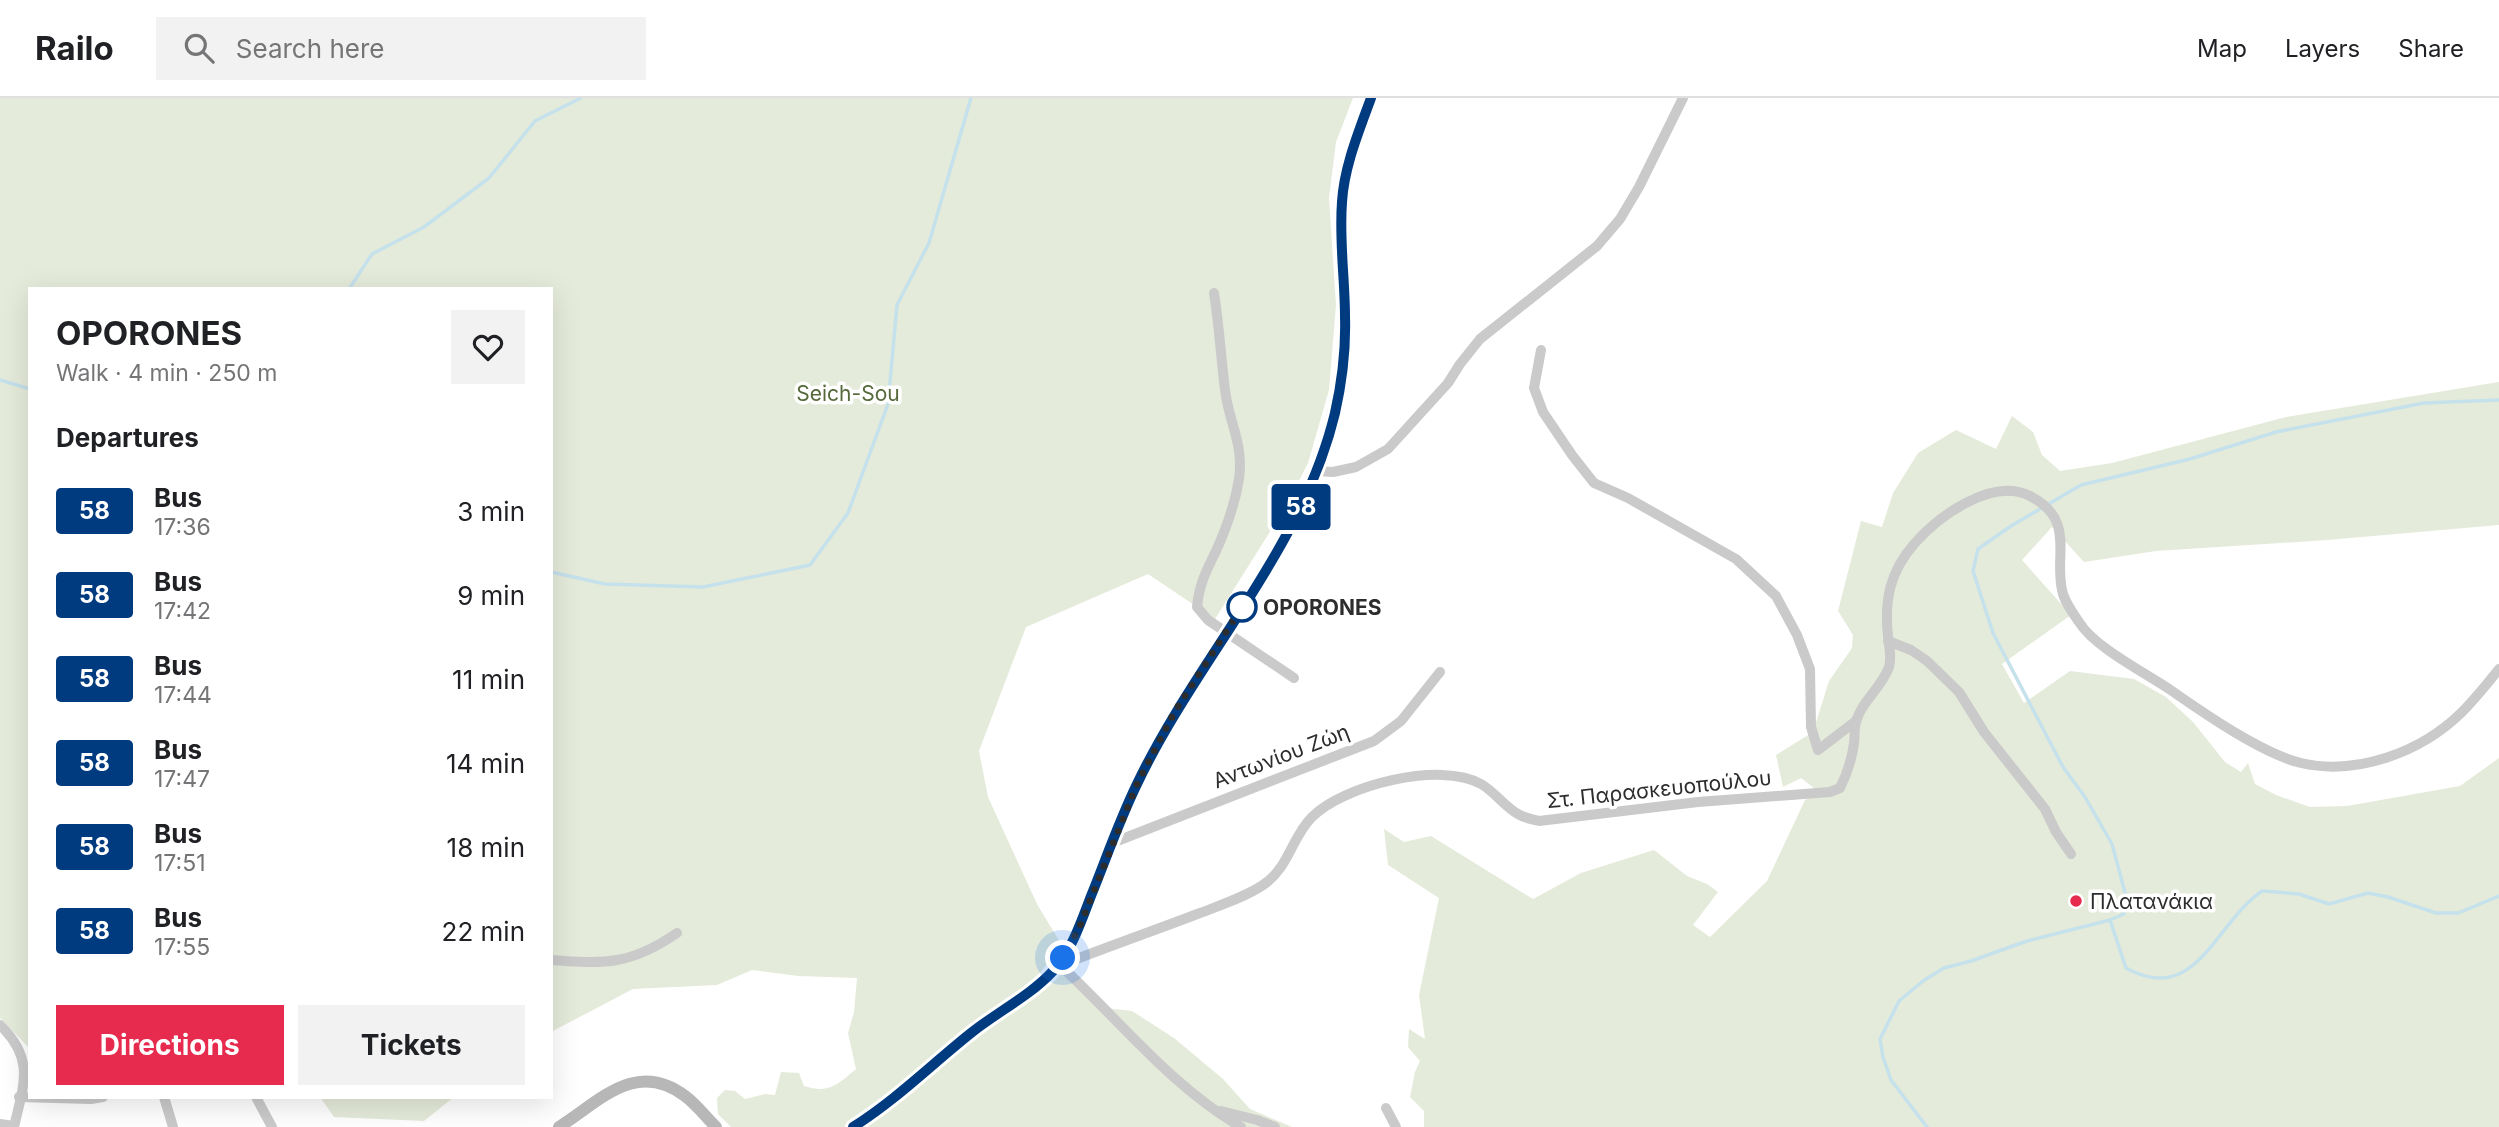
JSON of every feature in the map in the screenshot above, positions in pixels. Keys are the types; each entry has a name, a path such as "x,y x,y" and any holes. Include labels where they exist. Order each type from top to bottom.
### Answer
{"main road":[{"path":"853,1127 893,1099 983,1024 1037,986 1056,967 1079,928 1137,784 1166,728 1288,531 1317,471 1334,415 1343,363 1345,318 1341,213 1343,190 1352,152 1371,98"},
{"path":"559,1127 618,1087 646,1080 665,1084 685,1096 716,1127"}],"street":[{"path":"1317,471 1333,472 1356,467 1388,449 1448,383 1480,339 1597,246 1620,219 1639,187 1683,98"},
{"path":"1214,293 1223,351 1225,391 1241,455 1234,503 1216,551 1205,570 1197,607 1208,620 1294,678"},
{"path":"1541,350 1534,388 1544,412 1594,483 1628,498 1736,559 1776,596 1797,635 1810,669 1811,727 1818,750 1856,721"},
{"name":"Στ. Παρασκευοπούλου","path":"1056,967 1231,901 1263,886 1281,871 1312,817 1343,796 1390,781 1430,775 1462,777 1481,784 1519,815 1539,821 1698,802 1830,792 1840,788 1851,760 1856,721 1889,668 1892,652 1888,641 1887,596 1900,564 1933,527 1975,498 2000,491 2015,491 2029,496 2044,506 2057,524 2062,546 2062,593 2081,626 2101,644 2204,713 2272,753 2301,763 2334,767 2353,766 2402,751 2419,744 2460,715 2499,668"},
{"path":"1888,641 1911,650 1927,661 1959,692 1984,732 2045,809 2071,854"},
{"name":"Αντωνίου Ζώη","path":"1112,843 1374,741 1401,721 1440,672"},
{"path":"553,960 611,962 635,957 652,950 677,933"},
{"path":"1056,967 1062,967 1109,1012 1164,1071 1214,1110 1241,1127"},
{"path":"0,1025 15,1041 23,1057 24,1072 14,1127 0,1124"},
{"path":"19,1097 28,1097"},
{"path":"164,1099 173,1127"},
{"path":"257,1099 271,1127"},
{"path":"1386,1108 1396,1127"},
{"path":"1214,1110 1275,1127"}],"green space":[{"name":"Seich-Sou","path":"0,98 1353,98 1336,142 1329,198 1336,305 1329,390 1308,463 1285,508 1215,619 1148,574 1026,627 979,751 988,797 1037,904 1061,944 1041,972 1066,974 1097,1007 1132,1011 1174,1038 1223,1079 1250,1109 1292,1127 731,1127 718,1114 717,1098 725,1090 735,1091 745,1099 765,1094 775,1095 781,1072 799,1073 804,1086 820,1089 838,1084 856,1069 848,1033 854,1012 857,978 798,976 752,970 717,985 633,989 553,1031 553,287 28,287 28,1047 0,1018"},
{"path":"2499,382 2499,525 2156,551 2084,562 2052,527 2022,560 2071,615 2002,664 2024,703 2070,671 2134,679 2166,697 2193,722 2225,762 2241,772 2248,763 2255,784 2310,807 2347,806 2460,786 2499,758 2499,1127 1424,1127 1424,1111 1410,1097 1420,1061 1408,1047 1409,1029 1425,1039 1419,995 1439,898 1388,865 1384,829 1404,842 1431,836 1533,899 1581,873 1654,850 1687,876 1718,892 1693,925 1710,937 1767,881 1805,800 1819,792 1801,778 1783,787 1776,755 1813,732 1829,681 1852,648 1853,635 1838,611 1861,521 1882,527 1893,493 1918,453 1956,430 1996,449 2012,416 2033,432 2042,455 2060,471 2112,463 2286,417"},
{"path":"321,1099 452,1099 424,1121 334,1117"}],"waterway":[{"path":"350,287 372,254 424,227 489,178 535,121 581,98"},
{"path":"553,572 605,584 703,587 810,565 848,513 888,404 897,305 929,243 971,98"},
{"path":"0,380 28,388"},
{"path":"1927,1127 1891,1080 1883,1057 1880,1039 1899,1001 1944,968 2027,941 2110,920 2124,914 2127,900 2112,844 2085,797 2063,767 1993,633 1973,571 1978,549 2011,526 2081,485 2190,459 2276,432 2424,403 2499,400"},
{"path":"2110,920 2126,968 2150,977 2170,977 2187,969 2203,956 2246,905 2262,891 2299,894 2329,904 2368,893 2436,913 2458,913 2499,896"}],"bus line":[{"name":"58","path":"853,1127 893,1099 983,1024 1037,986 1060,962 1079,928 1137,784 1166,728 1288,531 1317,471 1338,399 1345,343 1341,213 1343,190 1352,152 1371,98"}],"place":[{"name":"OPORONES","path":"1242,607"},
{"name":"Πλατανάκια","path":"2076,901"}],"route":[{"path":"1063,958 1079,928 1137,784 1174,713 1242,607"}]}
